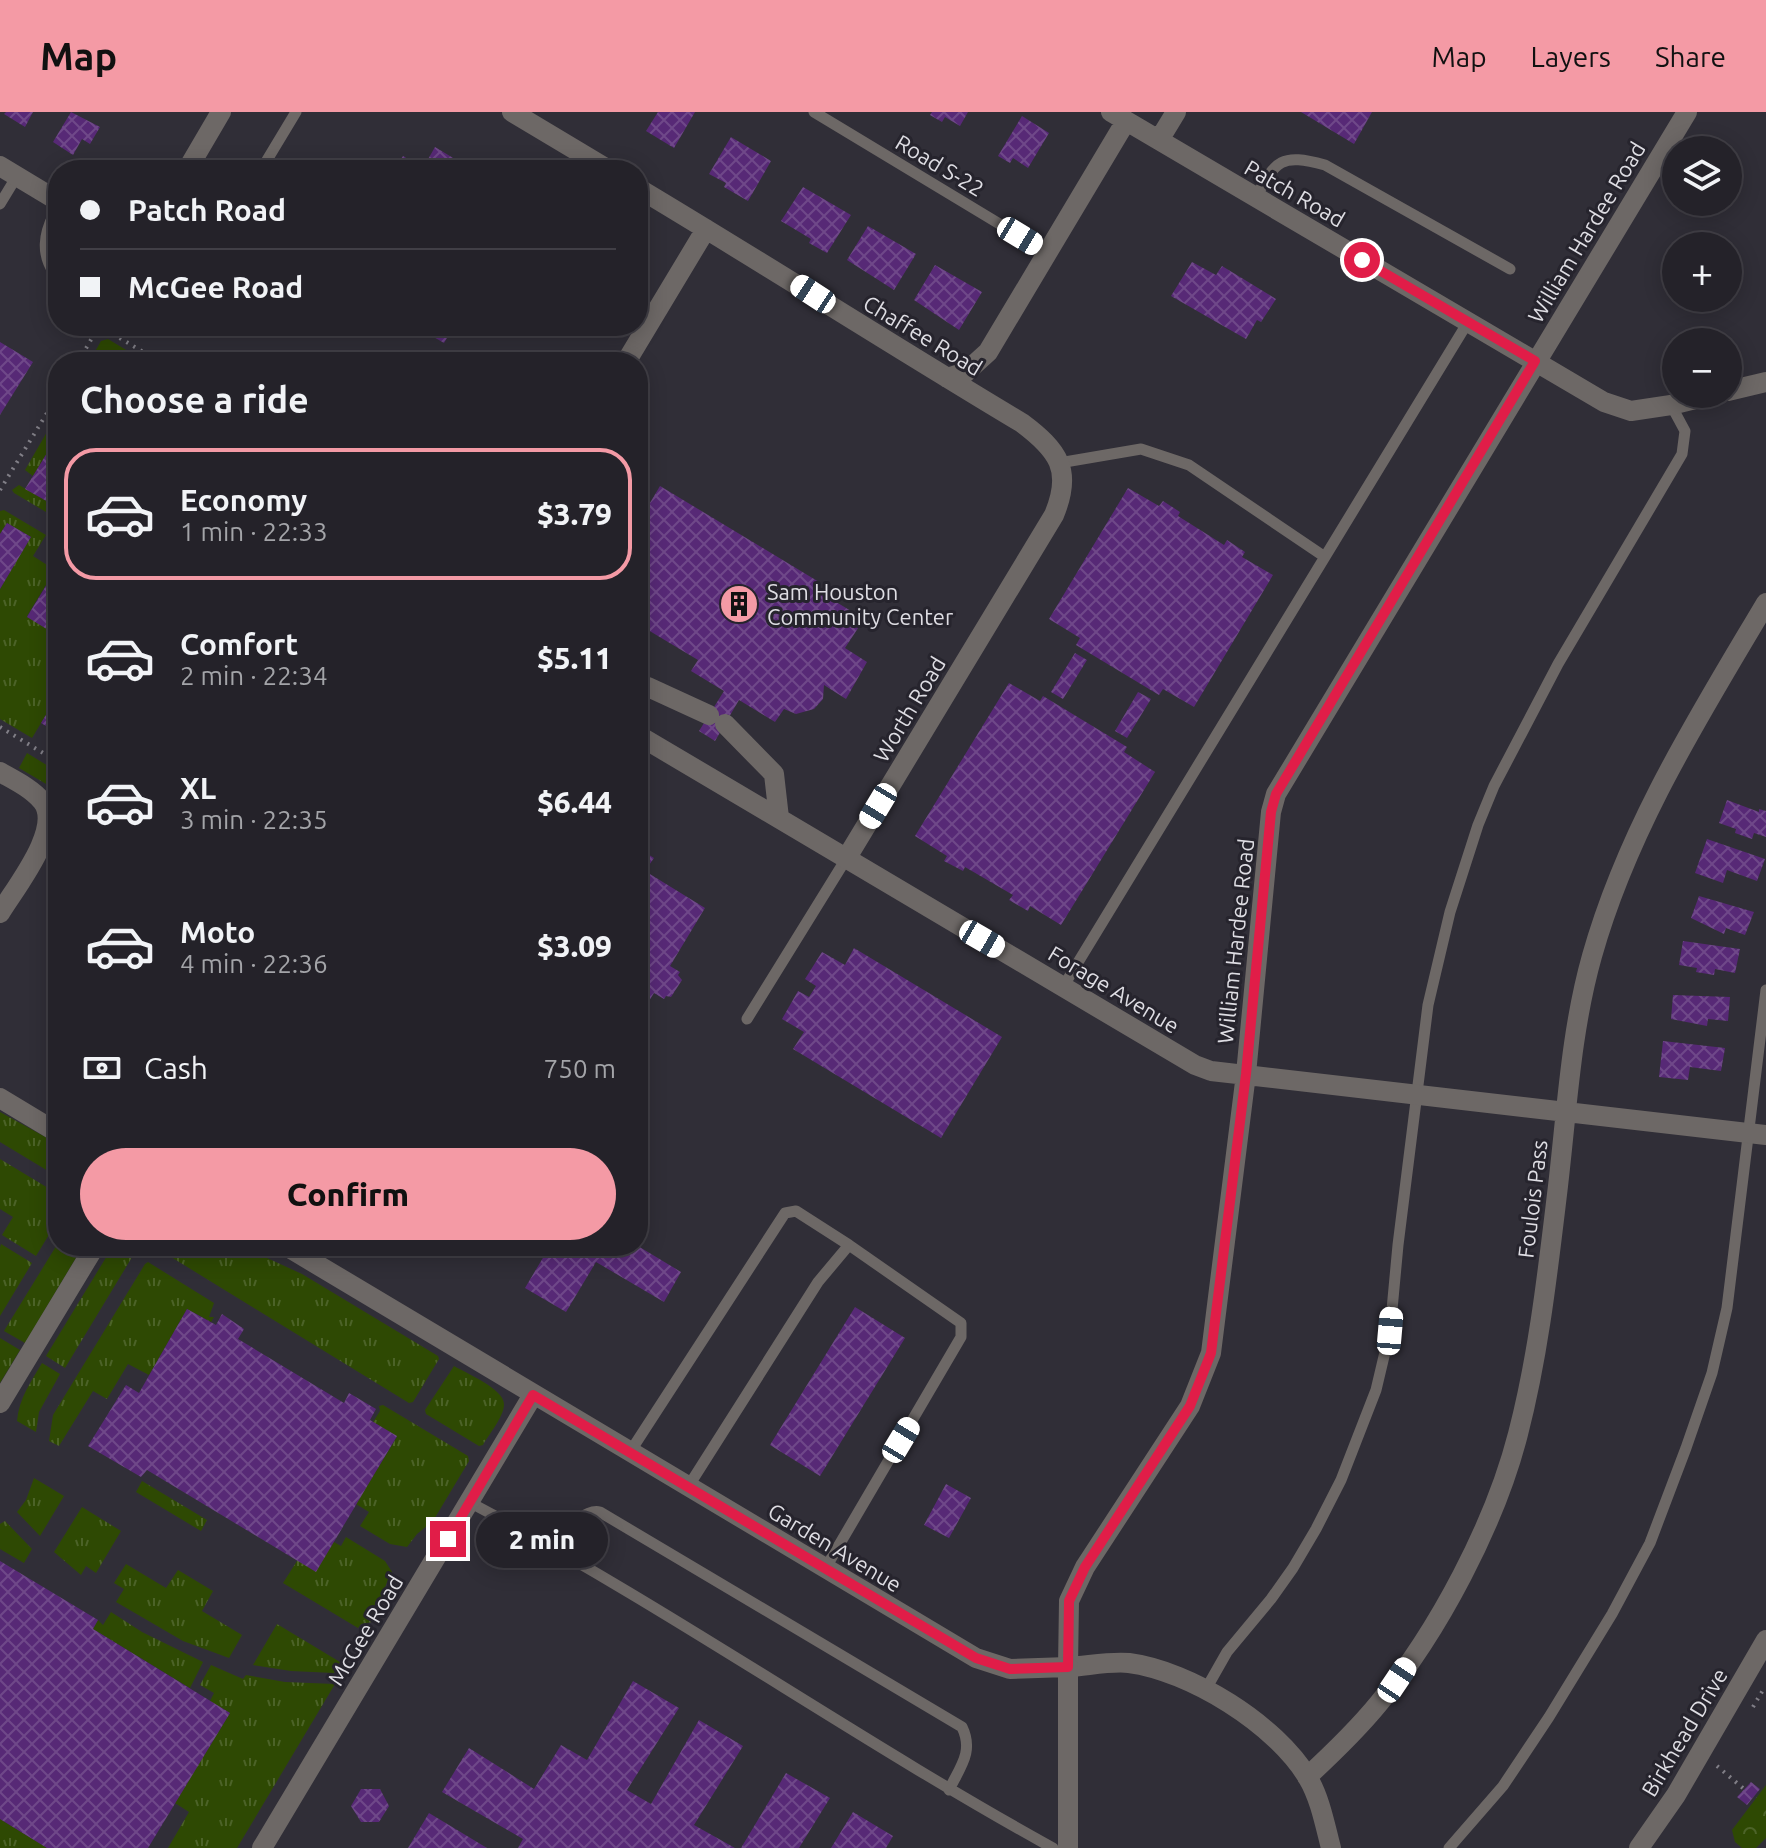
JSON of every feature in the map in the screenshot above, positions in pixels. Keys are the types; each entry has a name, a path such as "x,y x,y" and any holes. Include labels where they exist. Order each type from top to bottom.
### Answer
{"street":[{"path":"512,112 592,160"},
{"path":"1159,140 1176,112"},
{"name":"William Hardee Road","path":"1068,1848 1069,1601 1085,1567 1190,1406 1211,1353 1246,1074 1271,812 1276,794 1687,112"},
{"path":"192,160 216,114"},
{"path":"947,378 966,372 988,352 1119,116"},
{"name":"Patch Road","path":"1119,116 1604,402 1631,411 1662,406"},
{"path":"8,171 48,195"},
{"name":"Chaffee Road","path":"648,194 1022,423 1040,436 1058,458"},
{"path":"648,325 706,229"},
{"path":"1742,388 1766,382"},
{"name":"Worth Road","path":"846,859 1054,515 1063,493 1058,458"},
{"name":"Foulois Pass","path":"1307,1777 1345,1742 1397,1680 1474,1551 1495,1499 1517,1437 1534,1362 1578,1020 1592,955 1624,864 1672,762 1766,603"},
{"path":"648,687 717,720 774,774 779,818"},
{"name":"Forage Avenue","path":"648,741 1195,1065 1211,1071 1758,1134"},
{"path":"0,772 29,790 48,811 45,839 0,913"},
{"path":"0,1098 48,1127"},
{"path":"0,1403 89,1256"},
{"name":"Garden Avenue","path":"303,1256 976,1658 1010,1669 1126,1663 1163,1670 1206,1689 1263,1728 1307,1777 1331,1848"},
{"name":"McGee Road","path":"262,1848 533,1395"},
{"name":"Birkhead Drive","path":"1639,1848 1676,1795 1763,1654"}],"lane":[{"path":"267,160 296,112"},
{"name":"Road S-22","path":"814,112 1046,252"},
{"path":"1256,197 1272,169 1284,161 1301,158 1325,165 1510,269"},
{"path":"0,204 8,171"},
{"path":"1063,987 1468,322"},
{"path":"1206,1689 1227,1652 1293,1568 1341,1480 1360,1435 1376,1390 1390,1331 1417,1094 1437,963 1478,825 1494,786 1558,664 1682,454 1685,431 1673,408"},
{"path":"1058,458 1141,449 1189,465 1325,557"},
{"path":"747,1019 846,859"},
{"path":"1449,1848 1503,1786 1549,1717 1612,1614 1650,1543 1712,1373 1727,1308 1758,1134 1766,990"},
{"path":"630,1452 785,1213 796,1211 961,1323 961,1337 825,1569"},
{"path":"688,1487 818,1282 849,1245"},
{"path":"469,1502 552,1546 949,1790 1053,1848"},
{"path":"552,1546 586,1513 594,1510 600,1512 962,1727 968,1739 967,1753 949,1790"}],"path":[{"path":"116,336 143,352"},
{"path":"0,490 48,411"},
{"path":"0,727 48,756"},
{"path":"1717,1766 1744,1789"}],"green space":[{"path":"108,339 129,352 95,352 101,341"},
{"path":"48,430 48,451 33,476 25,470"},
{"path":"19,485 48,502 48,513 14,493 12,490"},
{"path":"4,510 46,535 33,556 48,566 48,582 27,616 48,630 48,712 32,738 0,719 0,589 31,537 7,523 0,534 0,511"},
{"path":"27,753 48,766 48,785 19,768"},
{"path":"0,1112 48,1138 48,1171 0,1142"},
{"path":"0,1159 48,1188 48,1236 36,1256 2,1235 13,1217 0,1209"},
{"path":"1,1244 32,1263 0,1316 0,1247"},
{"path":"50,1256 77,1256 25,1343 4,1331"},
{"path":"107,1256 133,1256 65,1368 46,1356"},
{"path":"169,1256 263,1256 302,1274 438,1356 413,1402 409,1403"},
{"path":"148,1262 214,1303 209,1317 214,1317 211,1322 187,1309 149,1375 128,1364 107,1399 93,1391 59,1446 49,1441 53,1415"},
{"path":"0,1338 20,1350 0,1383"},
{"path":"42,1363 60,1374 39,1412 36,1432 17,1421 23,1398"},
{"path":"454,1366 491,1387 502,1398 502,1414 483,1445 479,1446 426,1414 425,1410"},
{"path":"383,1405 468,1456 469,1461 433,1521 407,1547 390,1544 360,1526 369,1512 356,1504 397,1437 373,1422 380,1411 379,1406"},
{"path":"34,1478 64,1496 40,1536 17,1512 26,1500"},
{"path":"142,1481 207,1520 201,1531 136,1492"},
{"path":"82,1507 121,1531 96,1573 86,1566 81,1575 54,1552"},
{"path":"5,1521 32,1549 24,1563 0,1549 0,1524"},
{"path":"346,1537 385,1561 392,1572 372,1622 361,1624 358,1628 283,1583 297,1561 334,1542 341,1546"},
{"path":"126,1564 166,1588 178,1570 213,1591 202,1611 242,1635 229,1658 183,1641 116,1602 124,1589 114,1583"},
{"path":"111,1612 142,1632 203,1662 190,1688 93,1629 98,1620 103,1625"},
{"path":"277,1624 340,1662 334,1673 253,1665"},
{"path":"211,1665 243,1679 246,1675 285,1682 335,1684 237,1848 168,1848 189,1812 175,1803 230,1713 210,1701 214,1693 200,1685"},
{"path":"1766,1785 1766,1838 1756,1848 1742,1848 1735,1842 1732,1830"},
{"path":"0,1819 47,1848 0,1848"}],"building":[{"path":"33,112 25,127 4,114"},
{"path":"71,112 100,127 90,144 82,139 73,155 53,142"},
{"path":"658,112 695,112 674,148 646,131"},
{"path":"932,112 968,112 960,126 945,117 942,122 930,115"},
{"path":"1301,112 1372,112 1354,144"},
{"path":"1022,116 1049,133 1028,168 1013,158 1010,163 998,156"},
{"path":"731,137 771,161 748,201 709,174"},
{"path":"435,147 456,160 428,160"},
{"path":"803,187 851,215 827,253 781,221"},
{"path":"868,226 916,254 894,290 847,260"},
{"path":"1192,262 1216,275 1222,266 1276,299 1261,322 1257,320 1246,339 1171,296"},
{"path":"935,265 982,292 959,330 914,300"},
{"path":"432,336 448,336 444,343"},
{"path":"0,342 33,362 0,415"},
{"path":"48,451 48,502 25,489"},
{"name":"Sam Houston Community Center","path":"660,486 819,582 815,589 864,619 845,648 867,662 846,699 824,685 823,699 814,709 796,714 784,709 775,722 739,700 715,741 699,731 724,691 691,671 698,660 648,630 648,506"},
{"path":"1128,488 1159,506 1163,501 1180,512 1178,516 1224,545 1227,540 1245,552 1242,557 1273,575 1194,707 1163,689 1159,695 1076,645 1080,638 1049,619"},
{"path":"7,523 31,537 0,589 0,534"},
{"path":"48,582 48,630 27,617"},
{"path":"1075,653 1087,660 1063,699 1051,692"},
{"path":"1009,683 1040,701 1043,696 1127,747 1124,752 1155,772 1061,925 1030,906 1028,911 1009,900 1013,895 965,867 963,871 944,861 947,856 915,836"},
{"path":"1138,692 1151,699 1127,738 1115,731"},
{"path":"48,711 48,727 41,723"},
{"path":"1727,800 1759,812 1759,809 1766,811 1766,837 1754,833 1752,839 1719,823"},
{"path":"1707,839 1765,859 1757,881 1727,870 1723,883 1695,873"},
{"path":"648,873 705,908 670,966 680,972 678,975 682,980 671,997 664,999 654,993 648,1003"},
{"path":"1699,896 1754,912 1745,935 1726,928 1724,934 1691,918"},
{"path":"1683,941 1740,949 1735,973 1715,969 1714,975 1679,965"},
{"path":"854,948 1002,1037 941,1138 793,1049 804,1032 782,1019 798,991 809,997 816,986 805,979 822,952 845,965"},
{"path":"1673,995 1730,997 1728,1021 1708,1019 1707,1026 1671,1019"},
{"path":"1663,1041 1725,1048 1721,1071 1690,1067 1688,1080 1659,1077"},
{"path":"648,1252 681,1272 664,1302 596,1262 566,1312 525,1288 544,1256 648,1256"},
{"path":"855,1307 905,1338 820,1476 770,1445"},
{"path":"187,1309 216,1325 222,1314 244,1329 238,1339 344,1403 349,1393 376,1409 370,1420 397,1436 316,1572 147,1470 141,1477 88,1446 126,1385 139,1393"},
{"path":"946,1484 971,1498 949,1538 924,1525"},
{"path":"0,1561 98,1620 93,1629 230,1713 148,1848 47,1848 0,1819"},
{"path":"633,1681 679,1708 627,1790 651,1804 699,1720 743,1746 694,1825 735,1848 518,1848 523,1839 442,1792 469,1748 534,1789 561,1745 587,1760"},
{"path":"786,1773 830,1798 799,1848 741,1848"},
{"path":"1751,1782 1760,1789 1747,1805 1737,1797"},
{"path":"361,1789 380,1789 389,1806 379,1822 361,1822 351,1806"},
{"path":"853,1812 893,1836 886,1848 831,1848"},
{"path":"429,1813 487,1848 408,1848"}],"place":[{"name":"Sam Houston Community Center","path":"739,604"}],"route":[{"path":"448,1539 533,1395 976,1658 1010,1669 1068,1667 1069,1601 1085,1567 1190,1406 1211,1353 1246,1074 1271,812 1276,794 1535,361 1362,260"}]}
